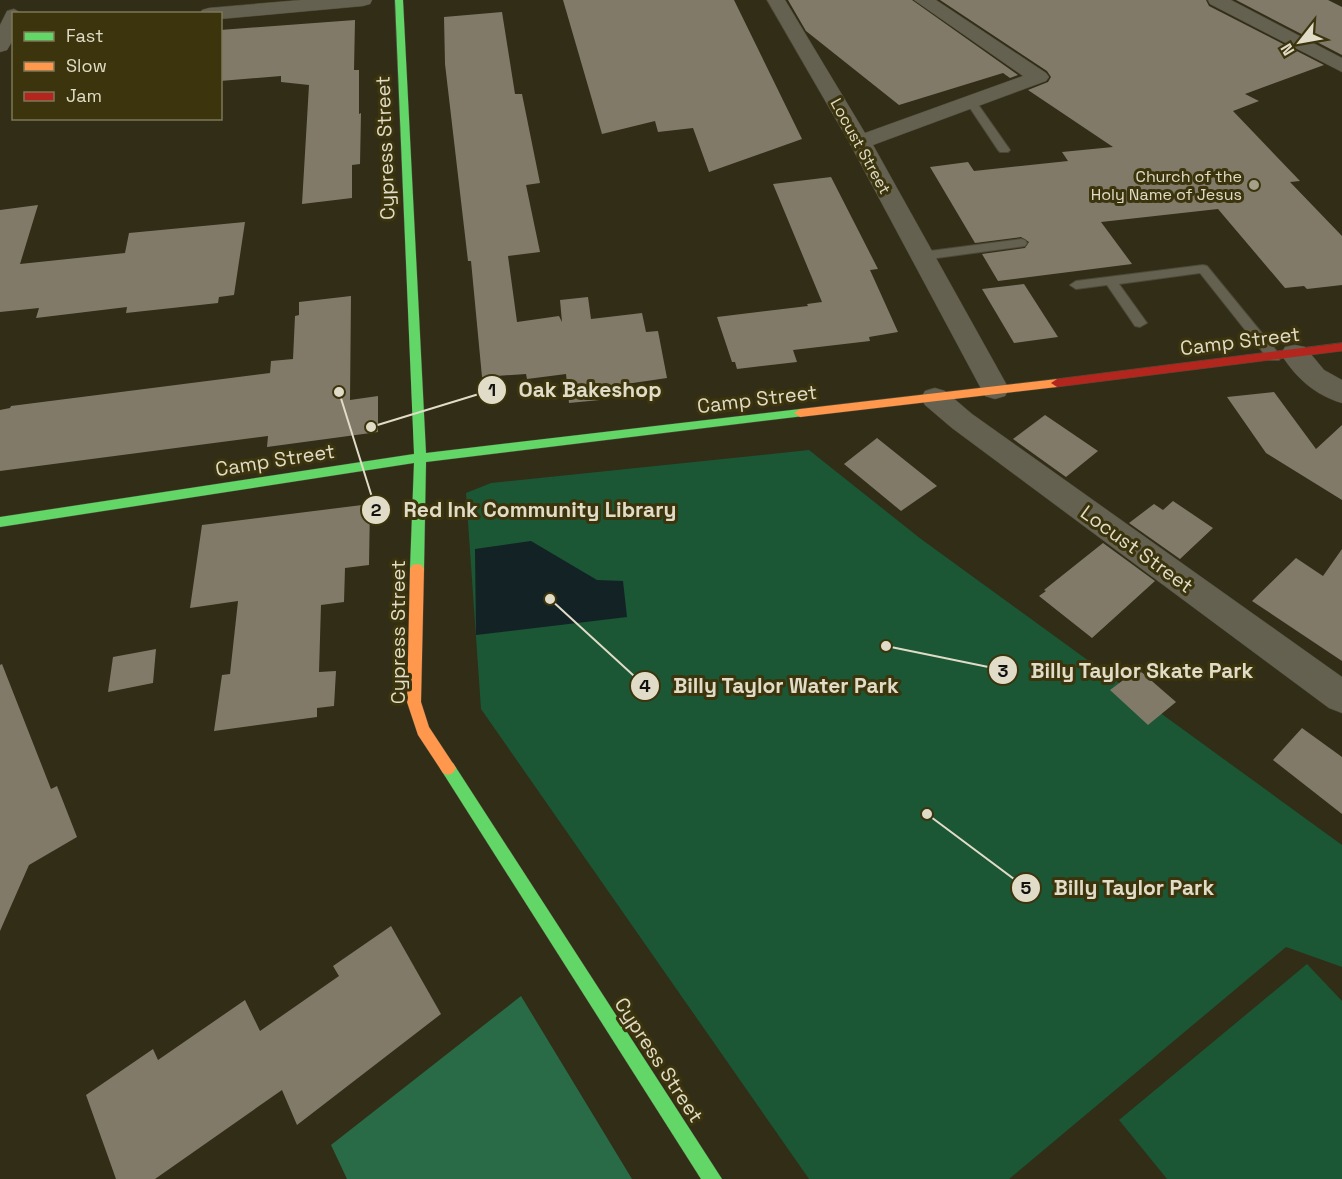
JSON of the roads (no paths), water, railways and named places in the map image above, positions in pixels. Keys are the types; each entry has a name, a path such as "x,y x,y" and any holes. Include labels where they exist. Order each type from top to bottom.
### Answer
{"street":[{"path":"222,13 363,0"},
{"name":"Cypress Street","path":"399,0 420,459 414,702 423,730 712,1179"},
{"name":"Locust Street","path":"776,0 860,142 995,389"},
{"path":"860,142 1039,77 923,0"},
{"path":"1217,0 1342,66"},
{"name":"Camp Street","path":"0,522 387,462 1285,356 1342,346"},
{"path":"1285,356 1314,377 1342,393"},
{"name":"Locust Street","path":"934,398 962,421 1342,697"}],"lane":[{"path":"971,102 1004,150"},
{"path":"922,256 1021,243"},
{"path":"1076,285 1203,269 1285,356"},
{"path":"1111,280 1140,323"}],"place":[{"name":"Church of the Holy Name of Jesus","path":"1254,185"},
{"name":"Red Ink Community Library","path":"339,392"},
{"name":"Oak Bakeshop","path":"371,427"},
{"name":"Billy Taylor Water Park","path":"550,599"},
{"name":"Billy Taylor Skate Park","path":"886,646"},
{"name":"Billy Taylor Park","path":"927,814"}]}
